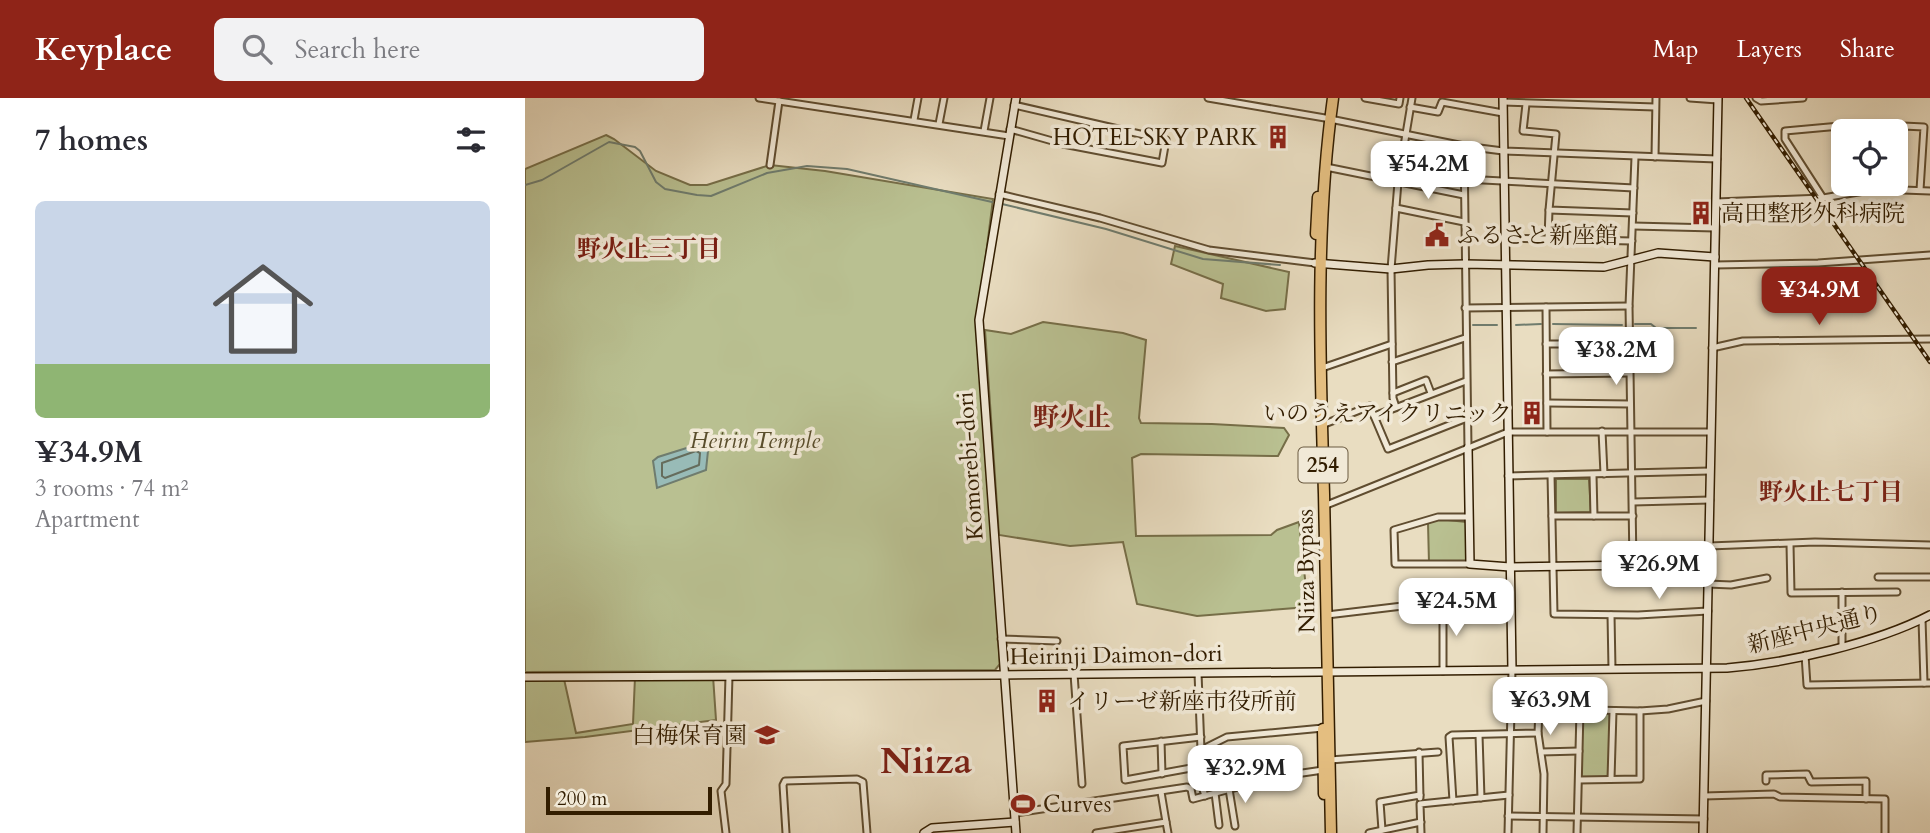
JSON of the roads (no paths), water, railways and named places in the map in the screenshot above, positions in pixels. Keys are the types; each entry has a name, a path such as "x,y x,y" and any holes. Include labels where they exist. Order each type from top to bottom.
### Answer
{"highway":[{"name":"Niiza Bypass","path":"1326,833 1323,728 1327,615 1318,263 1326,167 1327,98"},
{"name":"Niiza Bypass","path":"1331,833 1325,672 1318,263 1328,118 1333,98"}],"street":[{"path":"759,98 984,131 1010,132 1162,163 1166,140 1015,102"},
{"path":"914,120 918,98"},
{"path":"939,124 944,98"},
{"path":"984,131 990,98"},
{"path":"1208,98 1503,151 1717,159"},
{"path":"1365,98 1399,104 1400,98"},
{"path":"1396,407 1392,393 1391,269 1398,182 1412,98"},
{"path":"1619,98 1619,107"},
{"path":"1655,158 1656,98"},
{"path":"1690,98 1718,99 1703,833"},
{"path":"1756,98 1761,101 1803,98"},
{"path":"770,165 782,100"},
{"path":"1508,833 1512,670 1503,100 1526,104 1655,107"},
{"name":"Komorebi-dori","path":"1015,102 979,320 1016,833"},
{"path":"1410,107 1438,112 1442,102 1503,113"},
{"path":"1526,104 1523,131 1556,134 1548,239"},
{"path":"1823,198 1785,139 1785,131 1862,124 1924,127 1920,190"},
{"path":"1464,146 1470,564"},
{"path":"1478,148 1479,180"},
{"path":"1633,565 1629,306 1635,157"},
{"path":"1326,167 1464,195"},
{"path":"1464,179 1634,188"},
{"path":"1716,202 1823,198 1876,190 1930,191"},
{"path":"999,194 1100,218 1209,250 1391,269 1465,264 1604,267 1658,253 1715,261 1818,263 1930,255"},
{"path":"1396,208 1464,222"},
{"path":"1549,210 1633,214"},
{"path":"1633,226 1715,228"},
{"path":"1504,238 1632,241"},
{"path":"1465,308 1629,306"},
{"path":"1546,307 1547,432"},
{"path":"1392,362 1465,338"},
{"path":"1713,348 1743,341 1930,339"},
{"path":"1322,368 1392,344"},
{"path":"1546,344 1629,344"},
{"path":"1546,373 1629,373"},
{"path":"1392,393 1426,380 1431,393"},
{"path":"1374,416 1466,381"},
{"path":"1547,403 1630,404"},
{"path":"1322,425 1370,406 1388,449 1467,418"},
{"path":"1602,431 1604,474"},
{"path":"1324,506 1508,432 1711,432"},
{"path":"1508,476 1710,471"},
{"path":"1551,475 1554,614 1611,615 1708,611"},
{"path":"1593,475 1594,516"},
{"path":"1633,502 1710,500"},
{"path":"1552,516 1633,516"},
{"path":"1468,517 1438,517 1394,530 1395,564 1510,567 1708,564"},
{"path":"1709,546 1815,542 1930,545"},
{"path":"1790,544 1791,593 1896,592"},
{"path":"1878,577 1930,577"},
{"path":"1708,584 1731,585 1767,578"},
{"path":"1842,592 1842,646"},
{"path":"1327,615 1411,605 1510,604"},
{"path":"1443,606 1443,671"},
{"path":"1611,615 1612,669"},
{"name":"新座中央通り","path":"1707,668 1753,666 1805,655 1886,633 1930,615"},
{"path":"1805,655 1807,685 1927,683 1927,632 1922,619"},
{"path":"1002,639 1057,640"},
{"name":"Heirinji Daimon-dori","path":"525,677 1707,668"},
{"path":"1198,673 1201,737 1201,750 1202,766 1125,779 1123,746 1201,737"},
{"path":"1074,674 1082,784"},
{"path":"726,833 722,791 726,784 729,676"},
{"path":"1543,833 1544,774 1538,733 1539,709 1640,711 1668,709 1706,701"},
{"path":"1577,833 1580,710"},
{"path":"1611,779 1613,711"},
{"path":"1579,780 1640,779 1640,711"},
{"path":"1201,750 1227,737 1323,728"},
{"path":"1453,801 1449,737 1538,733"},
{"path":"1479,735 1482,798"},
{"path":"1161,741 1162,774"},
{"path":"1541,751 1579,751"},
{"path":"1419,752 1421,833"},
{"path":"1330,760 1438,752"},
{"path":"924,833 932,828 1015,818 1187,787 1191,789 1193,799 1275,778 1323,770"},
{"path":"1220,773 1227,790 1235,826"},
{"path":"1766,781 1766,775 1807,774 1811,782 1866,781 1866,799"},
{"path":"786,833 785,781 857,779 863,782 867,833"},
{"path":"1200,780 1205,796"},
{"path":"1820,781 1820,798"},
{"path":"1161,792 1168,833"},
{"path":"1215,793 1219,825"},
{"path":"1704,796 1774,794 1780,797 1885,800 1885,833"},
{"path":"1420,804 1509,795"},
{"path":"1382,830 1380,802 1420,796"},
{"path":"1509,816 1704,819"},
{"path":"1096,833 1166,822"},
{"path":"1369,833 1420,822"}],"water":[{"path":"712,440 706,470 657,488 653,461"}],"waterway":[{"path":"525,185 542,180 609,142 635,147 640,151 656,182 665,189 697,195 711,196 767,173 807,166 847,169 992,202"},
{"path":"1002,204 1106,229 1203,259 1280,265"},
{"path":"1516,325 1541,324"},
{"path":"1553,324 1622,325"},
{"path":"1635,324 1651,324 1656,328 1696,328"},
{"path":"1473,325 1497,325"}],"railway":[{"path":"1746,98 1930,362"}],"place":[{"name":"HOTEL SKY PARK","path":"1278,137"},
{"name":"高田整形外科病院","path":"1701,213"},
{"name":"ふるさと新座館","path":"1437,235"},
{"name":"いのうえアイクリニック","path":"1532,413"},
{"name":"イリーゼ新座市役所前","path":"1047,701"},
{"name":"白梅保育園","path":"767,735"},
{"name":"Curves","path":"1023,804"}],"district":[{"name":"野火止三丁目","path":"649,249"},
{"name":"野火止","path":"1072,417"},
{"name":"野火止七丁目","path":"1831,492"},
{"name":"Niiza","path":"926,761"}],"park label":[{"name":"Heirin Temple","path":"755,440"}]}
